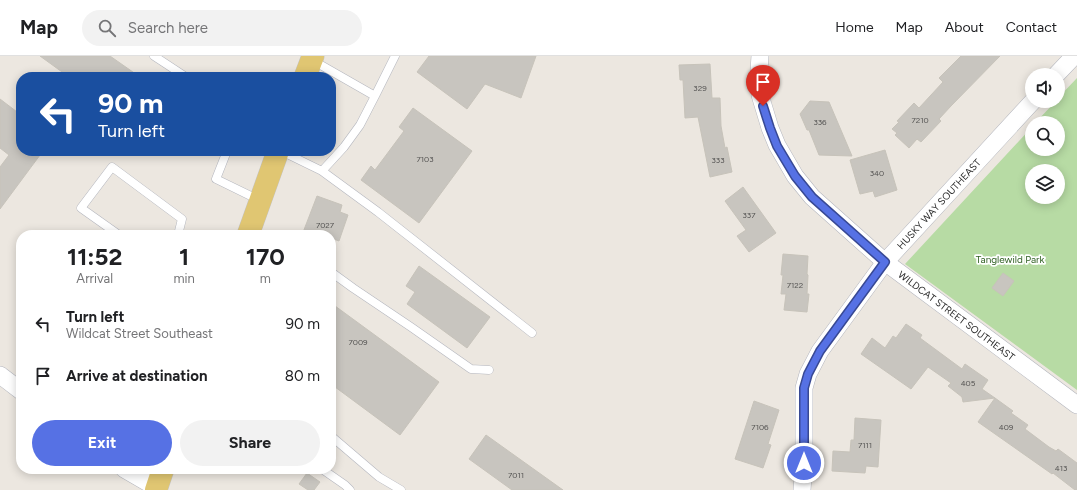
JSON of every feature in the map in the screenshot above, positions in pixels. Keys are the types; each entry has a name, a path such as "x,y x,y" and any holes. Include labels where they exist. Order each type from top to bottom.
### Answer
{"main road":[{"path":"250,230 276,156"}],"street":[{"name":"WILDCAT STREET SOUTHEAST","path":"760,56 758,70 760,95 770,128 777,146 795,176 812,197 885,262 1077,405"},
{"path":"1063,68 1074,56"},
{"name":"HUSKY WAY SOUTHEAST","path":"802,490 804,463 804,388 808,374 820,351 885,262 1027,108"},
{"path":"0,375 16,387"},
{"path":"137,474 159,482"}],"lane":[{"path":"154,56 178,72"},
{"path":"336,156 360,125 395,56"},
{"path":"310,64 326,72"},
{"path":"336,77 375,96"},
{"path":"225,156 216,179 260,200"},
{"path":"291,156 322,171 378,212 532,333"},
{"path":"322,171 336,156"},
{"path":"112,230 81,208 112,167 182,219 179,230"},
{"path":"336,276 471,369 489,370"},
{"path":"336,440 378,477 401,490"},
{"path":"329,474 350,490"}],"green space":[{"name":"Tanglewild Park","path":"1077,78 1077,390 905,264 1025,135 1025,156 1065,156 1065,116 1042,116 1049,108 1065,108 1065,91"}],"building":[{"path":"40,56 110,56 133,72 62,72"},
{"path":"429,56 536,56 521,98 485,84 467,109 417,72"},
{"path":"961,56 1000,56 939,119 941,121 921,142 917,139 909,148 895,135 897,133 892,129 899,122 897,121 914,103 919,108 943,82 939,78"},
{"path":"710,64 712,98 720,98 721,126 725,148 727,147 732,172 710,177 698,117 685,118 683,80 680,80 679,65"},
{"path":"0,99 16,111 16,156 39,156 0,209 0,167 9,155 0,148"},
{"path":"810,101 829,102 852,156 819,155 809,130 807,130 800,114"},
{"path":"413,108 472,151 419,223 361,180 371,166 375,170 404,131 399,127"},
{"path":"885,150 897,190 875,197 873,191 860,194 850,160"},
{"path":"743,187 776,233 749,252 737,236 746,230 725,201"},
{"path":"317,196 342,205 340,212 348,215 339,241 336,240 336,230 304,230"},
{"path":"783,254 808,256 807,294 809,294 807,312 784,310 786,294 781,294"},
{"path":"419,266 490,317 467,348 407,304 415,292 406,286"},
{"path":"1003,273 1014,281 1003,296 992,288"},
{"path":"336,307 439,382 400,435 336,388"},
{"path":"906,324 922,335 920,338 962,369 965,364 988,380 982,389 995,398 963,402 962,397 948,386 951,383 928,367 911,389 861,354 872,338 885,348 893,336 896,338"},
{"path":"995,398 1013,411 1011,413 1028,425 1025,429 1049,447 1056,451 1058,449 1077,463 1077,490 978,422"},
{"path":"754,401 779,410 768,444 771,445 763,468 735,459"},
{"path":"855,418 881,420 878,467 866,466 865,473 832,471 833,451 850,452 851,440 854,440"},
{"path":"486,435 563,490 512,490 469,459"},
{"path":"306,474 320,482 314,490 308,490 299,484"}],"route":[{"path":"763,106 777,146 795,176 812,197 885,262 820,351 808,374 804,388 804,463"}]}
